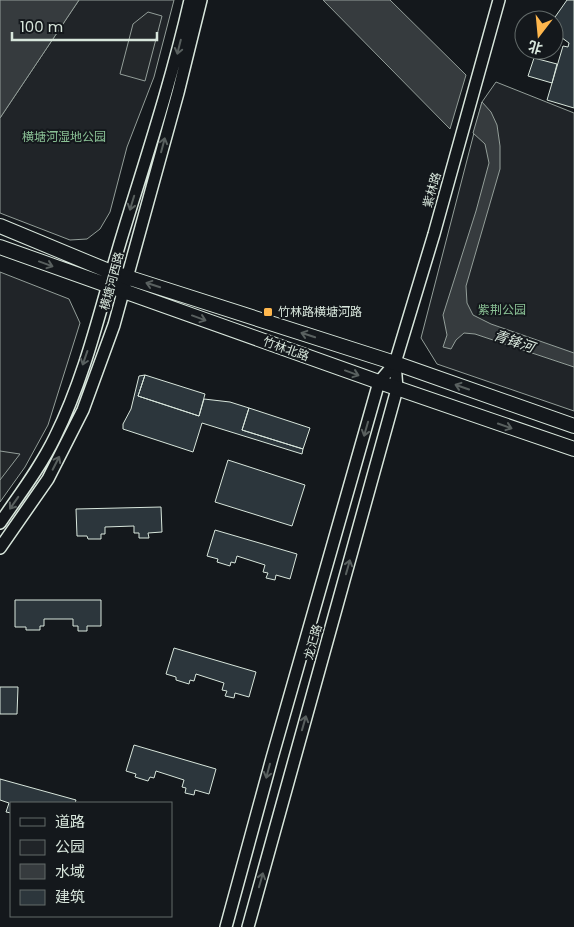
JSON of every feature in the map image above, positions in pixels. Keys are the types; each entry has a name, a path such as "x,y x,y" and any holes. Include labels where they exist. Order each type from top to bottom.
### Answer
{"main road":[{"name":"竹林北路","path":"0,226 111,272 395,363 574,426"},
{"name":"竹林北路","path":"0,247 397,389 574,449"}],"street":[{"name":"横塘河西路","path":"0,523 41,464 56,436 70,401 98,321 111,272 171,80 190,0"},
{"name":"横塘河西路","path":"0,548 48,479 83,410 124,292 201,0"},
{"name":"紫林路","path":"379,382 395,363 434,234 499,0"},
{"name":"龙汇路","path":"248,927 397,389 395,363"},
{"name":"龙汇路","path":"226,927 379,382"}],"green space":[{"name":"横塘河湿地公园","path":"79,0 174,0 154,77 127,147 110,212 100,229 87,239 70,240 0,213 0,118"},
{"name":"紫荆公园","path":"496,82 574,113 574,411 437,364 421,338 482,102"},
{"path":"0,272 69,299 80,323 48,425 25,467 0,502"}],"shaded area":[{"path":"148,12 162,16 145,81 120,74 133,24"},
{"path":"0,451 20,454 0,480"}],"water":[{"path":"0,0 79,0 0,118"},
{"path":"323,0 390,0 466,75 450,129"},
{"name":"青锋河","path":"482,102 491,112 497,125 500,146 500,169 466,286 467,303 473,315 491,324 574,353 574,367 475,334 464,333 456,340 451,349 443,347 447,335 443,315 489,163 485,144 473,133"}],"building":[{"path":"567,0 574,0 574,108 547,100 559,60 564,60 564,46 568,47 569,43 564,39 564,10 560,10"},
{"path":"533,60 557,64 552,83 528,76"},
{"path":"145,375 205,394 199,416 138,396"},
{"path":"145,375 138,396 199,416 204,399 230,402 249,408 242,430 303,449 302,454 202,423 193,452 123,429 123,424 131,409 139,376"},
{"path":"249,408 310,428 303,449 242,430"},
{"path":"228,460 305,485 292,526 215,502"},
{"path":"161,507 162,532 148,533 149,538 139,538 139,533 134,533 134,526 105,527 105,534 101,534 101,539 88,539 87,536 77,536 76,509"},
{"path":"215,530 297,554 290,579 276,575 275,580 266,578 268,573 263,572 265,565 237,556 235,563 231,562 230,566 217,562 218,559 207,556"},
{"path":"15,600 101,600 101,626 87,626 87,631 78,631 78,626 73,626 73,619 44,619 44,626 40,626 40,630 26,630 26,627 15,627"},
{"path":"174,648 256,672 249,697 235,693 234,698 225,696 227,691 222,690 224,683 196,674 194,681 190,680 189,684 176,680 176,677 166,674"},
{"path":"0,687 18,687 17,714 0,714"},
{"path":"134,745 216,769 209,794 195,790 194,795 185,793 186,788 182,787 184,780 156,771 154,778 150,777 148,781 135,777 136,774 126,771"},
{"path":"0,779 76,800 75,802 10,802 10,813 6,812 9,803 0,800"}],"place":[{"name":"竹林路横塘河路","path":"268,312"}]}
